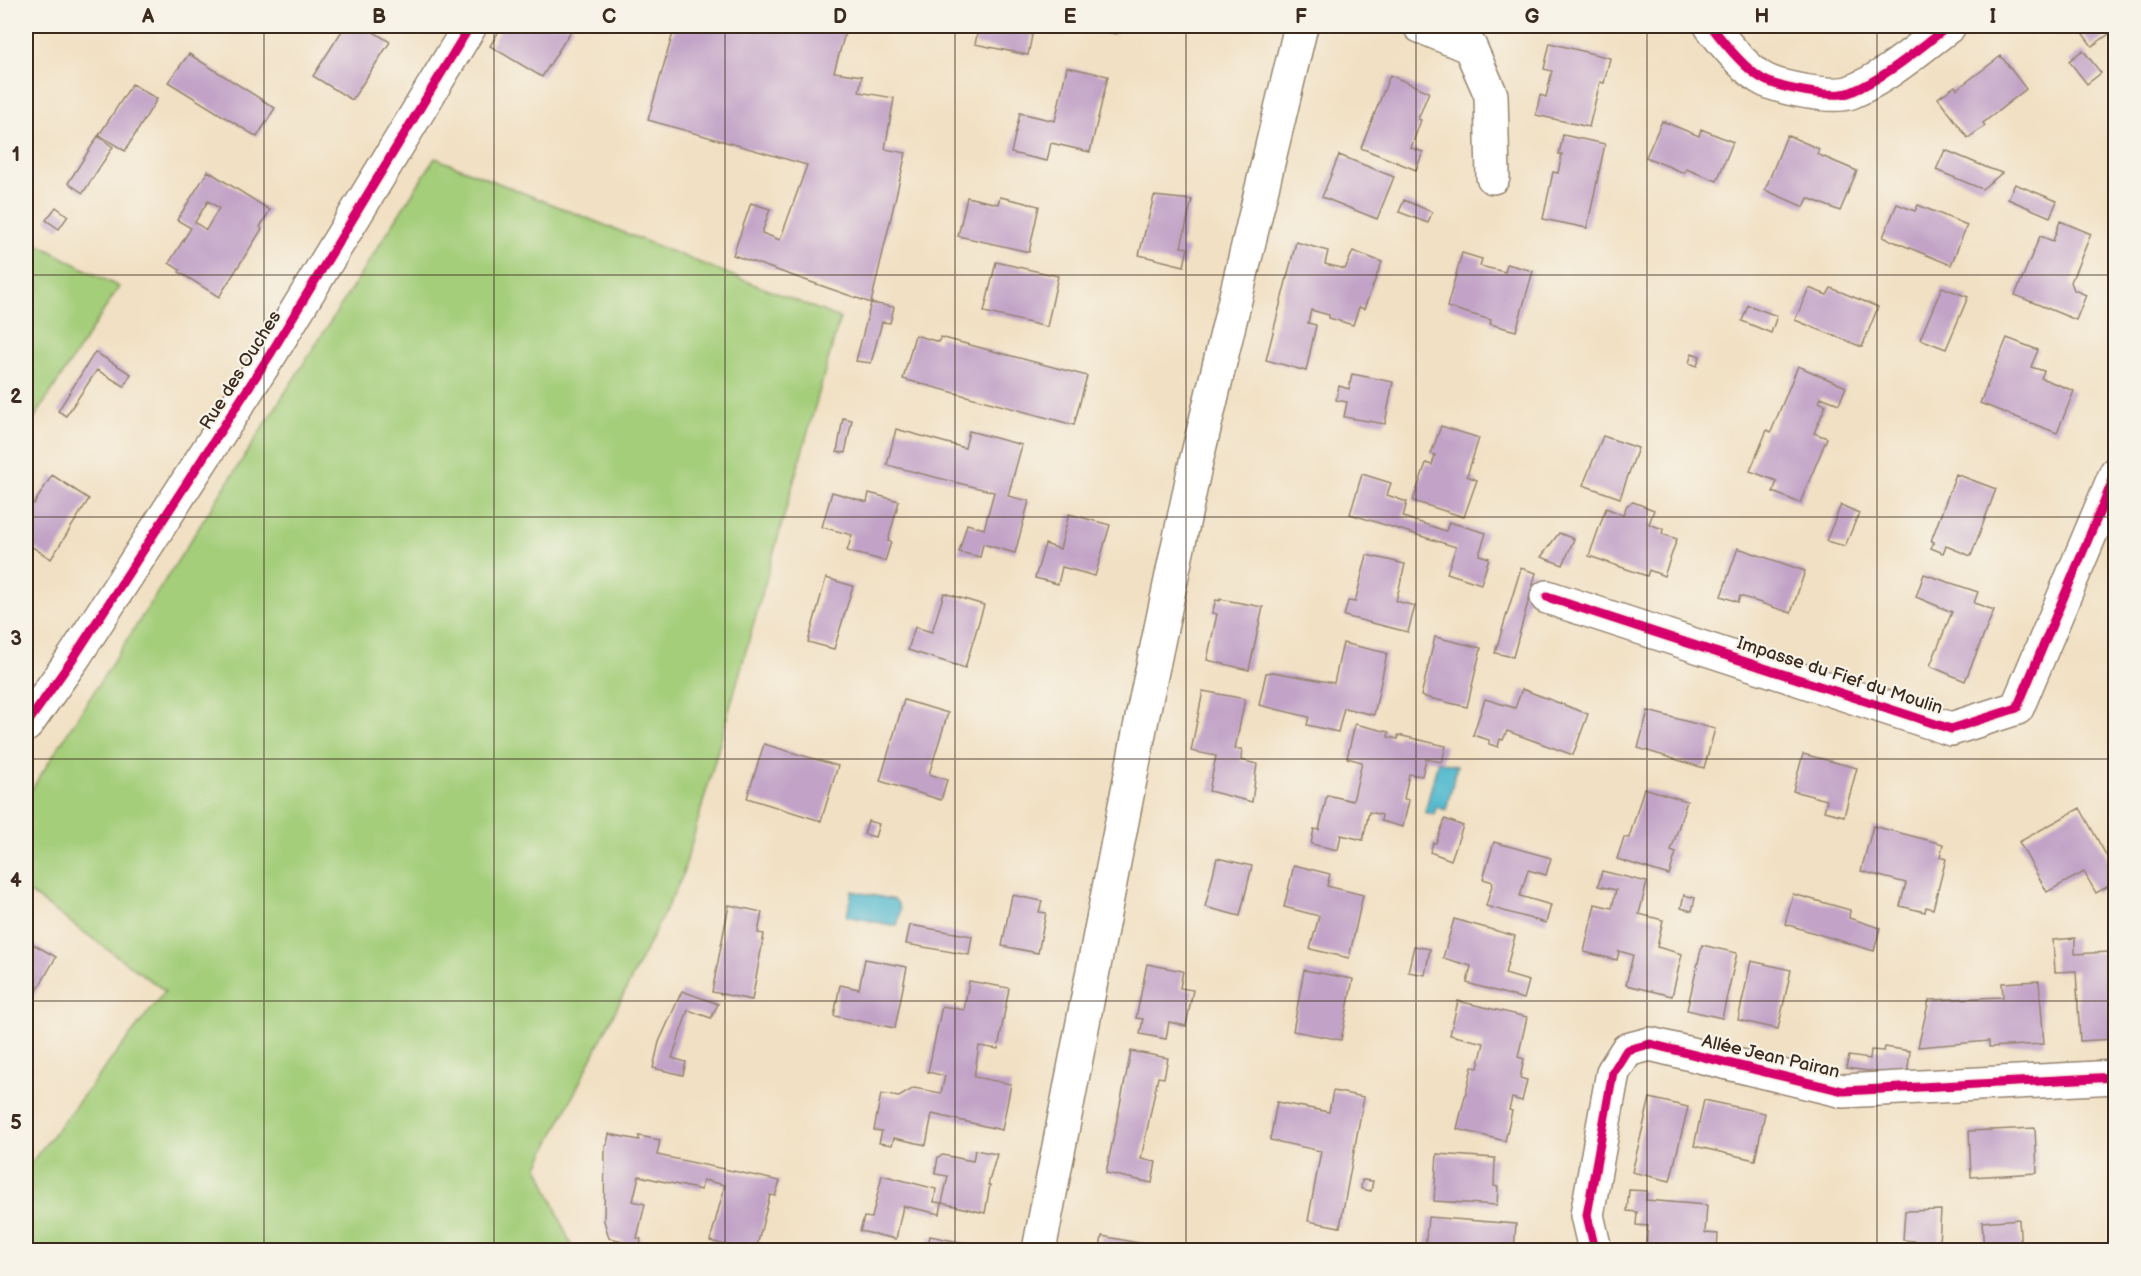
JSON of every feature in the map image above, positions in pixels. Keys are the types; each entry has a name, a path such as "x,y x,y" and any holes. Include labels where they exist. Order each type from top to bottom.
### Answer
{"street":[{"name":"Rue des Ouches","path":"26,725 81,648 271,353 470,26"},
{"path":"1039,1251 1140,728 1195,466 1301,26"},
{"path":"1420,26 1470,47 1491,96 1494,177"},
{"path":"1711,26 1729,50 1762,79 1814,94 1848,93 1879,79 1949,26"},
{"name":"Impasse du Fief du Moulin","path":"1547,597 1951,729 2018,708 2115,473"},
{"name":"Allée Jean Pairan","path":"1594,1251 1587,1215 1613,1072 1627,1050 1650,1044 1843,1091 2115,1077"}],"green space":[{"path":"435,158 840,318 682,877 538,1166 573,1250 26,1250 26,1169 165,991 26,890 26,798"},
{"path":"26,238 119,287 26,431"}],"water":[{"path":"1438,761 1457,766 1446,810 1436,807 1434,815 1425,812"},
{"path":"852,891 895,900 900,909 897,926 847,916"}],"building":[{"path":"345,26 364,26 390,42 352,100 313,76"},
{"path":"502,26 574,26 542,77 490,46"},
{"path":"675,26 847,26 834,72 862,76 859,92 894,98 885,149 906,153 871,303 733,255 751,203 770,209 762,233 780,240 807,165 648,120"},
{"path":"979,26 1034,26 1028,55 975,44"},
{"path":"1079,26 1118,26 1116,34"},
{"path":"2077,26 2116,26 2116,29 2092,46"},
{"path":"1550,43 1610,58 1604,83 1600,82 1589,127 1536,115 1540,95 1546,97 1552,71 1544,69"},
{"path":"2083,50 2101,73 2087,84 2069,61"},
{"path":"189,54 275,108 257,137 168,82"},
{"path":"2001,56 2026,89 1983,123 1985,126 1968,138 1938,98 1955,86 1957,89"},
{"path":"1067,67 1108,76 1090,152 1051,143 1047,161 1011,153 1020,113 1055,121"},
{"path":"1390,75 1429,92 1418,119 1421,120 1411,148 1423,152 1416,170 1361,148"},
{"path":"132,84 157,99 125,151 99,135"},
{"path":"1662,121 1699,136 1701,129 1733,142 1717,181 1686,169 1684,173 1646,157"},
{"path":"1563,135 1605,144 1587,228 1543,219 1553,172 1558,173"},
{"path":"1787,135 1819,149 1817,154 1857,171 1840,211 1808,198 1804,207 1765,190"},
{"path":"98,136 113,147 83,193 68,183"},
{"path":"1945,150 2002,173 1982,189 1936,170"},
{"path":"1339,155 1394,177 1377,219 1322,197"},
{"path":"208,171 270,210 260,227 262,229 219,297 179,272 180,270 169,263 191,228 177,220","holes":["208,201 219,208 206,230 195,222"]},
{"path":"2015,184 2057,201 2050,217 2008,199"},
{"path":"1154,196 1192,200 1181,247 1188,248 1184,266 1139,255"},
{"path":"967,197 998,204 1000,197 1039,206 1029,252 958,236"},
{"path":"1404,200 1432,212 1428,223 1399,212"},
{"path":"1897,204 1915,211 1918,205 1967,225 1951,265 1883,237"},
{"path":"56,207 68,216 59,229 46,220"},
{"path":"2060,221 2091,234 2071,282 2074,290 2086,295 2076,320 2015,295 2040,236 2053,241"},
{"path":"1296,242 1328,251 1325,264 1345,269 1353,251 1382,262 1364,309 1359,307 1353,325 1311,310 1308,323 1316,325 1306,371 1266,360"},
{"path":"1462,253 1482,259 1480,266 1505,272 1507,264 1533,271 1516,331 1490,324 1491,320 1447,307"},
{"path":"996,262 1058,276 1047,327 984,312"},
{"path":"1942,287 1968,297 1946,349 1920,339"},
{"path":"1809,288 1827,295 1831,288 1878,307 1862,347 1795,320"},
{"path":"871,303 894,307 890,323 882,322 871,363 856,361"},
{"path":"1748,305 1777,316 1771,333 1742,321"},
{"path":"915,335 939,342 940,337 1087,376 1074,425 903,379"},
{"path":"2007,338 2038,350 2031,367 2044,371 2041,378 2074,391 2057,433 1980,403"},
{"path":"95,352 131,374 124,386 97,370 66,416 58,411"},
{"path":"1692,353 1700,356 1697,366 1689,363"},
{"path":"1798,366 1846,387 1839,404 1821,397 1819,402 1826,405 1814,433 1827,438 1800,503 1773,492 1777,481 1750,471 1767,430 1771,432"},
{"path":"1352,374 1393,382 1385,424 1344,417 1347,402 1336,400 1339,386 1349,389"},
{"path":"843,418 852,420 845,453 837,452"},
{"path":"1441,426 1479,438 1467,476 1477,480 1464,517 1413,501 1426,463 1432,465 1435,455 1431,454"},
{"path":"896,429 965,448 969,431 1022,445 1008,496 1029,501 1015,553 983,544 980,557 959,552 967,524 984,529 994,492 887,465"},
{"path":"1603,436 1638,448 1620,498 1583,485"},
{"path":"1362,474 1391,483 1387,495 1407,502 1403,517 1446,531 1449,522 1486,533 1479,555 1489,558 1481,584 1447,573 1456,547 1350,514"},
{"path":"1956,474 1996,489 1971,556 1946,546 1943,553 1931,548 1934,542 1931,541"},
{"path":"52,475 89,499 51,559 26,543 26,499 34,504"},
{"path":"832,492 867,502 869,493 899,501 885,561 847,551 852,535 822,527"},
{"path":"1633,502 1654,510 1649,524 1663,529 1662,534 1677,539 1664,576 1649,570 1647,576 1589,556 1606,508 1623,515 1627,505"},
{"path":"1841,505 1859,513 1845,546 1826,541"},
{"path":"1069,514 1110,525 1095,576 1062,567 1058,584 1035,578 1045,544 1060,549"},
{"path":"1559,533 1574,539 1563,565 1541,557"},
{"path":"1738,548 1805,571 1791,613 1740,596 1738,602 1721,596"},
{"path":"1367,555 1405,564 1396,601 1415,606 1408,632 1344,616 1348,601 1355,602"},
{"path":"1521,568 1536,573 1513,657 1495,653"},
{"path":"1924,574 1978,592 1974,603 1994,610 1965,681 1930,666 1952,612 1916,597"},
{"path":"826,578 853,586 834,649 808,642"},
{"path":"944,593 984,605 965,668 908,650 915,627 932,632"},
{"path":"1220,599 1263,607 1249,670 1207,660 1217,614 1212,613 1216,600 1220,601"},
{"path":"1435,637 1481,648 1467,707 1421,696"},
{"path":"1343,643 1387,653 1374,715 1344,708 1338,732 1307,725 1309,717 1259,705 1266,673 1273,672 1334,683"},
{"path":"1522,689 1588,714 1573,755 1507,731 1503,740 1500,739 1498,747 1489,744 1489,740 1473,735 1485,699 1515,708"},
{"path":"1203,691 1245,699 1235,749 1242,749 1241,760 1257,764 1252,802 1209,791 1216,756 1191,751"},
{"path":"904,700 948,713 929,774 947,780 941,800 880,781"},
{"path":"1648,711 1715,729 1704,768 1638,748"},
{"path":"1355,724 1389,732 1388,737 1398,739 1398,735 1446,746 1442,762 1426,759 1422,776 1409,774 1404,799 1409,800 1403,827 1381,821 1382,815 1369,812 1363,840 1341,835 1338,850 1311,844 1314,829 1319,830 1327,795 1353,801 1362,762 1347,758"},
{"path":"764,744 838,766 821,821 747,798"},
{"path":"1803,754 1857,768 1844,816 1824,811 1827,800 1793,791"},
{"path":"1644,788 1687,801 1671,851 1676,853 1669,875 1617,859 1624,837 1629,838"},
{"path":"2080,808 2116,873 2116,882 2096,893 2084,872 2047,892 2019,842"},
{"path":"1445,819 1463,826 1451,860 1430,852"},
{"path":"868,821 879,824 875,837 864,834"},
{"path":"1873,826 1943,844 1940,857 1946,859 1933,909 1926,907 1925,912 1900,906 1906,883 1861,871"},
{"path":"1494,842 1551,858 1546,875 1528,870 1520,896 1551,905 1546,923 1486,906 1493,882 1483,879"},
{"path":"1217,858 1252,866 1240,916 1205,907"},
{"path":"1294,865 1330,874 1327,886 1363,895 1349,958 1310,949 1319,916 1284,907"},
{"path":"1602,871 1647,882 1639,914 1663,920 1657,947 1682,954 1672,996 1626,985 1633,955 1619,951 1617,960 1584,952 1595,904 1612,908 1616,890 1598,886"},
{"path":"1793,894 1850,910 1849,918 1880,928 1874,951 1785,924"},
{"path":"1012,895 1042,901 1039,912 1046,913 1038,953 1002,946"},
{"path":"1684,895 1695,898 1692,911 1681,908"},
{"path":"729,905 762,912 758,933 764,934 752,1000 712,992"},
{"path":"1454,919 1515,936 1505,974 1529,981 1524,999 1467,983 1471,966 1443,958"},
{"path":"910,925 972,936 969,955 906,944"},
{"path":"2075,938 2075,954 2109,952 2110,972 2116,972 2114,1039 2080,1041 2076,971 2055,972 2053,940"},
{"path":"33,944 56,957 31,1001 26,998 26,958"},
{"path":"1702,945 1737,953 1722,1018 1687,1010"},
{"path":"1414,946 1430,949 1425,975 1408,972"},
{"path":"865,959 907,967 895,1028 834,1016 840,985 859,989"},
{"path":"1751,961 1791,970 1778,1029 1738,1020"},
{"path":"1147,964 1183,971 1180,988 1193,990 1186,1026 1169,1022 1166,1039 1140,1034 1143,1019 1136,1018"},
{"path":"1304,970 1353,979 1341,1040 1293,1031"},
{"path":"969,981 1009,988 998,1049 979,1046 974,1077 1011,1084 1002,1130 932,1114 926,1145 894,1138 892,1145 879,1143 882,1131 874,1130 881,1094 899,1097 914,1088 941,1093 945,1076 928,1072 942,1006 964,1010"},
{"path":"2039,981 2044,1044 1989,1047 1989,1041 1918,1047 1929,1000 2003,997 2002,983"},
{"path":"682,991 718,1004 711,1018 688,1010 672,1058 686,1062 683,1075 653,1068 659,1042"},
{"path":"1458,1001 1527,1017 1518,1057 1524,1059 1520,1078 1527,1080 1522,1101 1512,1098 1509,1110 1512,1111 1505,1141 1457,1129 1472,1067 1478,1068 1484,1043 1450,1035"},
{"path":"1885,1047 1910,1051 1907,1076 1846,1068 1849,1056 1870,1059 1871,1050 1884,1051"},
{"path":"1131,1051 1168,1058 1164,1078 1158,1077 1141,1159 1156,1162 1152,1183 1106,1173"},
{"path":"1333,1091 1364,1097 1340,1227 1308,1221 1321,1151 1270,1140 1277,1102 1329,1112"},
{"path":"1650,1098 1688,1107 1670,1181 1632,1172"},
{"path":"1704,1100 1765,1113 1755,1160 1694,1146"},
{"path":"2035,1128 2037,1173 1971,1177 1969,1131"},
{"path":"609,1134 639,1140 639,1136 660,1140 657,1155 780,1181 775,1196 770,1195 756,1250 745,1250 710,1241 725,1185 703,1180 701,1190 639,1176 633,1201 645,1204 637,1238 641,1239 640,1246 655,1250 627,1250 623,1241 609,1238 604,1221 605,1145"},
{"path":"975,1150 997,1154 988,1185 990,1185 985,1213 942,1203 948,1176 935,1174 938,1157 943,1155 973,1161"},
{"path":"1437,1154 1495,1158 1494,1186 1498,1187 1497,1205 1434,1201"},
{"path":"882,1175 936,1189 934,1202 942,1203 940,1214 903,1206 896,1239 860,1231 864,1217 872,1218"},
{"path":"1362,1180 1373,1181 1371,1191 1361,1189"},
{"path":"1629,1190 1647,1191 1646,1200 1707,1205 1705,1233 1718,1234 1717,1250 1646,1250 1648,1226 1636,1225 1637,1212 1627,1211"},
{"path":"1941,1210 1939,1243 1903,1240 1905,1211"},
{"path":"1428,1217 1516,1224 1514,1250 1425,1250"},
{"path":"2019,1219 2021,1250 1984,1250 1982,1222"},
{"path":"930,1236 979,1246 978,1250 927,1250"},
{"path":"1102,1236 1170,1249 1170,1250 1100,1250"}],"cycle path":[{"path":"26,725 74,657 271,353 470,26"},
{"path":"1711,26 1741,61 1761,78 1792,89 1832,94 1851,92 1877,79 1949,26"},
{"path":"1547,597 1951,729 2017,708 2116,473"},
{"path":"1595,1250 1587,1215 1613,1072 1627,1050 1650,1044 1843,1091 2116,1077"}]}
